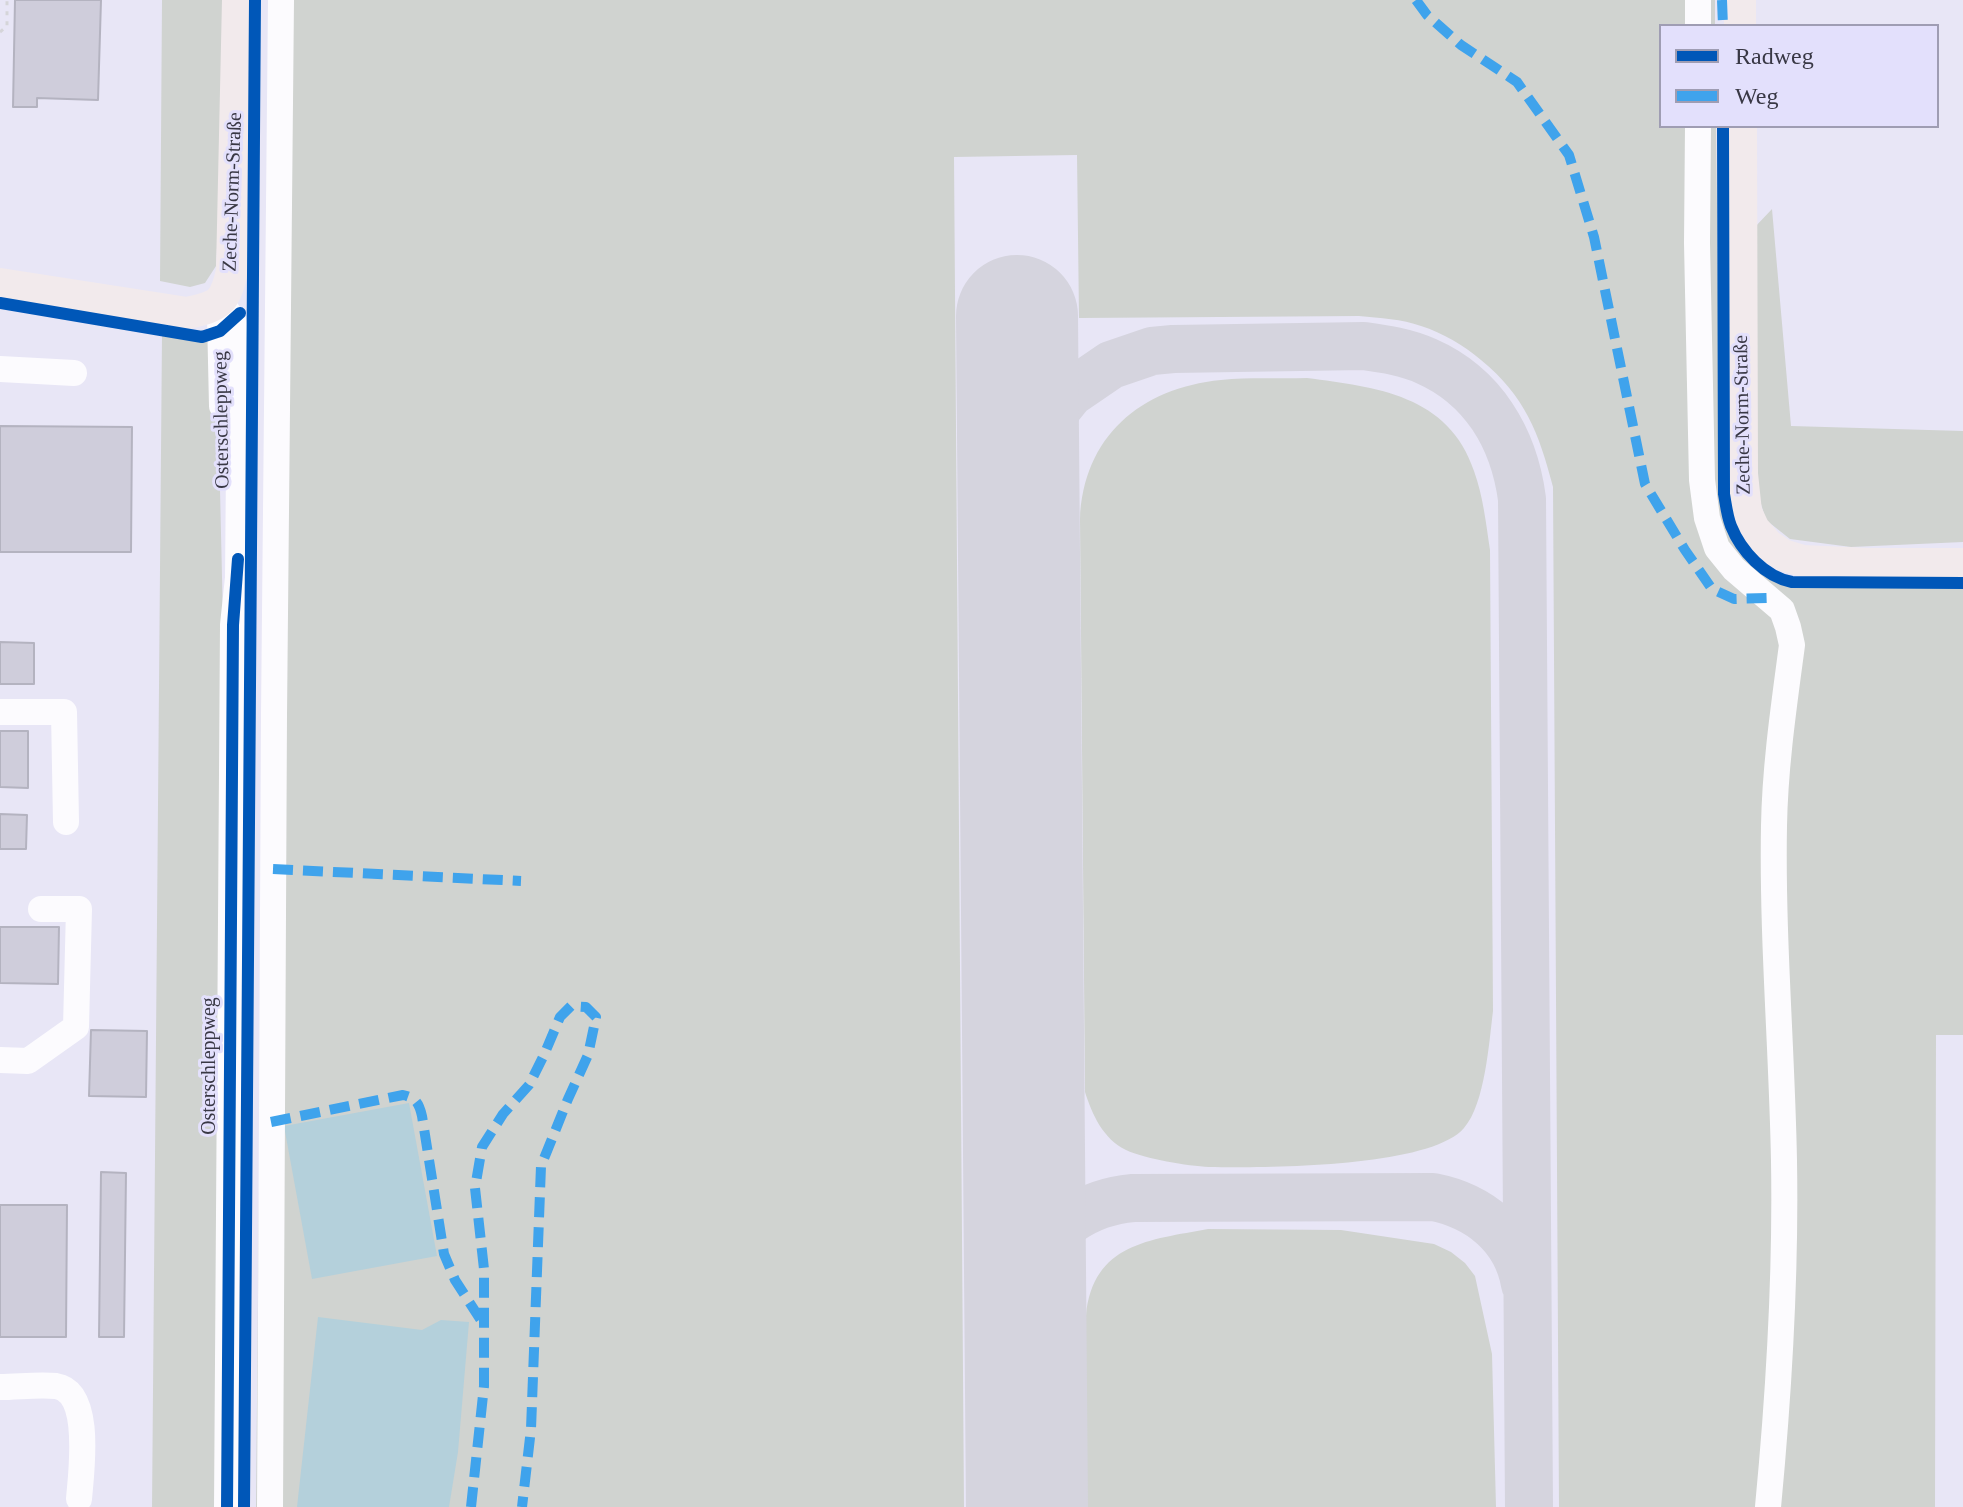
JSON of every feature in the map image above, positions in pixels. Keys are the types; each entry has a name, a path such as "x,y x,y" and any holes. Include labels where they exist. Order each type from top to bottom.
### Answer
{"main road":[{"name":"Zeche-Norm-Straße","path":"0,284 187,313 221,302 229,288 232,271 238,0"},
{"path":"1740,0 1740,24"},
{"name":"Zeche-Norm-Straße","path":"1741,128 1742,474 1746,512 1754,529 1768,545 1783,555 1803,561 1963,564"}],"street":[{"path":"270,1507 281,0"},
{"path":"1698,0 1698,24"},
{"path":"1698,128 1702,480 1707,518 1717,548 1734,569 1782,610 1792,645 1774,826 1778,1040 1784,1160 1783,1285 1777,1413 1768,1507"},
{"name":"Osterschleppweg","path":"221,302 233,320 240,356 238,578 233,625 227,1507"},
{"path":"0,369 74,373"},
{"path":"0,712 64,712 66,822"},
{"path":"0,1060 28,1061 76,1027 79,909 41,909"},
{"path":"0,1387 57,1386 69,1392 78,1408 83,1437 79,1499"}],"path":[{"path":"0,32 7,26 7,0"}],"shaded area":[{"path":"162,0 230,0 216,266 205,283 190,287 160,281"},
{"path":"270,0 1715,0 1715,24 1659,24 1659,128 1716,128 1720,464 1727,528 1764,576 1799,588 1963,586 1963,1035 1936,1035 1935,1507 1559,1507 1553,487 1542,449 1519,402 1496,374 1452,340 1414,324 1359,316 1079,318 1077,155 954,157 964,1507 256,1507"},
{"path":"1772,209 1791,426 1963,431 1963,542 1851,547 1790,539 1766,520 1756,488 1754,228"},
{"path":"162,334 211,342 217,358 224,664 217,1507 152,1507"},
{"path":"1307,378 1384,391 1428,411 1447,426 1462,446 1480,490 1490,550 1493,1011 1485,1072 1477,1104 1464,1128 1445,1141 1417,1151 1304,1166 1209,1167 1179,1164 1144,1156 1118,1145 1100,1125 1085,1092 1080,520 1084,490 1092,464 1121,422 1165,394 1221,380"},
{"path":"1208,1229 1341,1230 1434,1244 1465,1263 1475,1276 1492,1354 1496,1507 1086,1507 1086,1316 1091,1292 1100,1273 1112,1259 1128,1249 1165,1237"}],"water":[{"path":"409,1103 437,1256 312,1279 284,1126"},
{"path":"318,1317 422,1330 441,1320 469,1322 458,1452 449,1507 297,1507"}],"building":[{"path":"15,0 101,0 98,100 37,98 37,107 13,107"},
{"path":"0,426 132,427 131,552 0,552"},
{"path":"0,642 34,643 34,684 0,684"},
{"path":"0,731 28,731 28,788 0,787"},
{"path":"0,814 27,815 26,849 0,849"},
{"path":"0,927 59,927 58,984 0,983"},
{"path":"91,1030 147,1031 146,1097 89,1096"},
{"path":"101,1172 126,1173 124,1337 99,1337"},
{"path":"0,1205 67,1205 66,1337 0,1337"}],"taxiway":[{"path":"1019,511 1027,466 1045,424 1070,393 1111,365 1152,351 1364,346 1403,353 1426,361 1464,385 1492,416 1503,435 1512,455 1522,499 1529,1507"},
{"path":"1025,1327 1030,1278 1048,1242 1085,1211 1116,1200 1133,1198 1433,1197 1466,1208 1493,1226 1514,1251 1525,1284"}],"runway":[{"path":"1017,316 1027,1507"}],"marked path":[{"path":"1416,0 1427,15 1461,45 1517,82 1569,155 1594,237 1645,484 1712,589 1734,599 1767,598"},
{"path":"1722,0 1723,24"},
{"path":"273,869 521,881"},
{"path":"471,1507 484,1386 484,1269 475,1188 482,1147 503,1114 529,1085 560,1017 571,1006 586,1007 596,1017 588,1055 541,1166 531,1429 522,1507"},
{"path":"271,1122 403,1095 414,1100 422,1116 444,1254 455,1280 484,1325"}],"cycle path":[{"path":"244,1507 255,0"},
{"path":"1723,128 1724,494 1735,535 1763,569 1792,582 1963,583"},
{"path":"0,303 202,337 220,331 240,313"},
{"path":"227,1507 233,625 238,559"}]}
